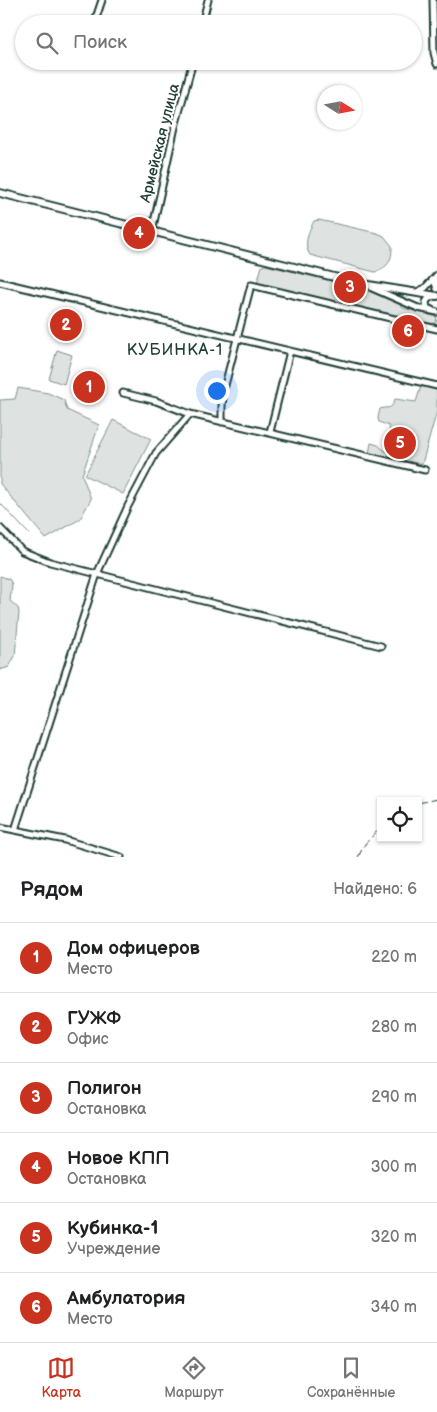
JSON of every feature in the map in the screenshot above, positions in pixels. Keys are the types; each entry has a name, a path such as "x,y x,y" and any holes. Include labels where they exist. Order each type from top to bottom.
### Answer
{"main road":[{"path":"0,193 362,284 437,296"}],"street":[{"path":"97,15 102,0"},
{"path":"204,15 208,0"},
{"path":"432,0 434,53 437,64"},
{"name":"Армейская улица","path":"152,231 175,127 191,70"},
{"path":"437,276 435,283 437,289"},
{"path":"411,293 425,288 437,276"},
{"path":"0,282 437,386"},
{"path":"362,284 418,308 437,312"},
{"path":"222,422 224,389 251,285 437,329"},
{"path":"437,296 428,299 426,305 429,309 437,312"},
{"path":"270,432 290,351"},
{"path":"123,393 156,401 190,414 425,470"},
{"path":"15,830 97,574 128,506 156,453 190,414"},
{"path":"0,528 22,551 50,562 381,646"},
{"path":"0,827 65,840 121,857"}],"shaded area":[{"path":"319,220 384,236 392,246 389,262 384,268 375,272 310,255 307,247 308,234 314,221"},
{"path":"265,265 331,281 343,288 357,292 373,291 398,303 403,308 437,317 436,323 426,324 259,285 257,283 262,266"},
{"path":"57,350 72,355 64,384 49,379"},
{"path":"423,386 437,389 437,411 422,464 369,453 371,443 378,445 385,451 408,454 410,448 409,440 390,432 389,426 379,422 378,418 380,409 391,407 395,399 416,402 420,389"},
{"path":"18,388 48,393 64,400 67,410 99,425 82,475 91,499 80,519 46,539 0,484 0,400 15,399"},
{"path":"113,420 151,439 123,494 85,475"},
{"path":"0,576 9,579 12,584 10,601 18,608 19,612 15,656 9,667 0,670"}],"waterway":[{"path":"0,503 29,534"}],"railway":[{"path":"422,802 437,799"},
{"path":"358,857 365,844 377,831"}],"place":[{"name":"Новое КПП","path":"139,233"},
{"name":"Полигон","path":"350,287"},
{"name":"ГУЖФ","path":"66,325"},
{"name":"Амбулатория","path":"408,331"},
{"name":"Дом офицеров","path":"89,387"},
{"name":"Кубинка-1","path":"400,443"}],"district":[{"name":"КУБИНКА-1","path":"175,350"}]}
